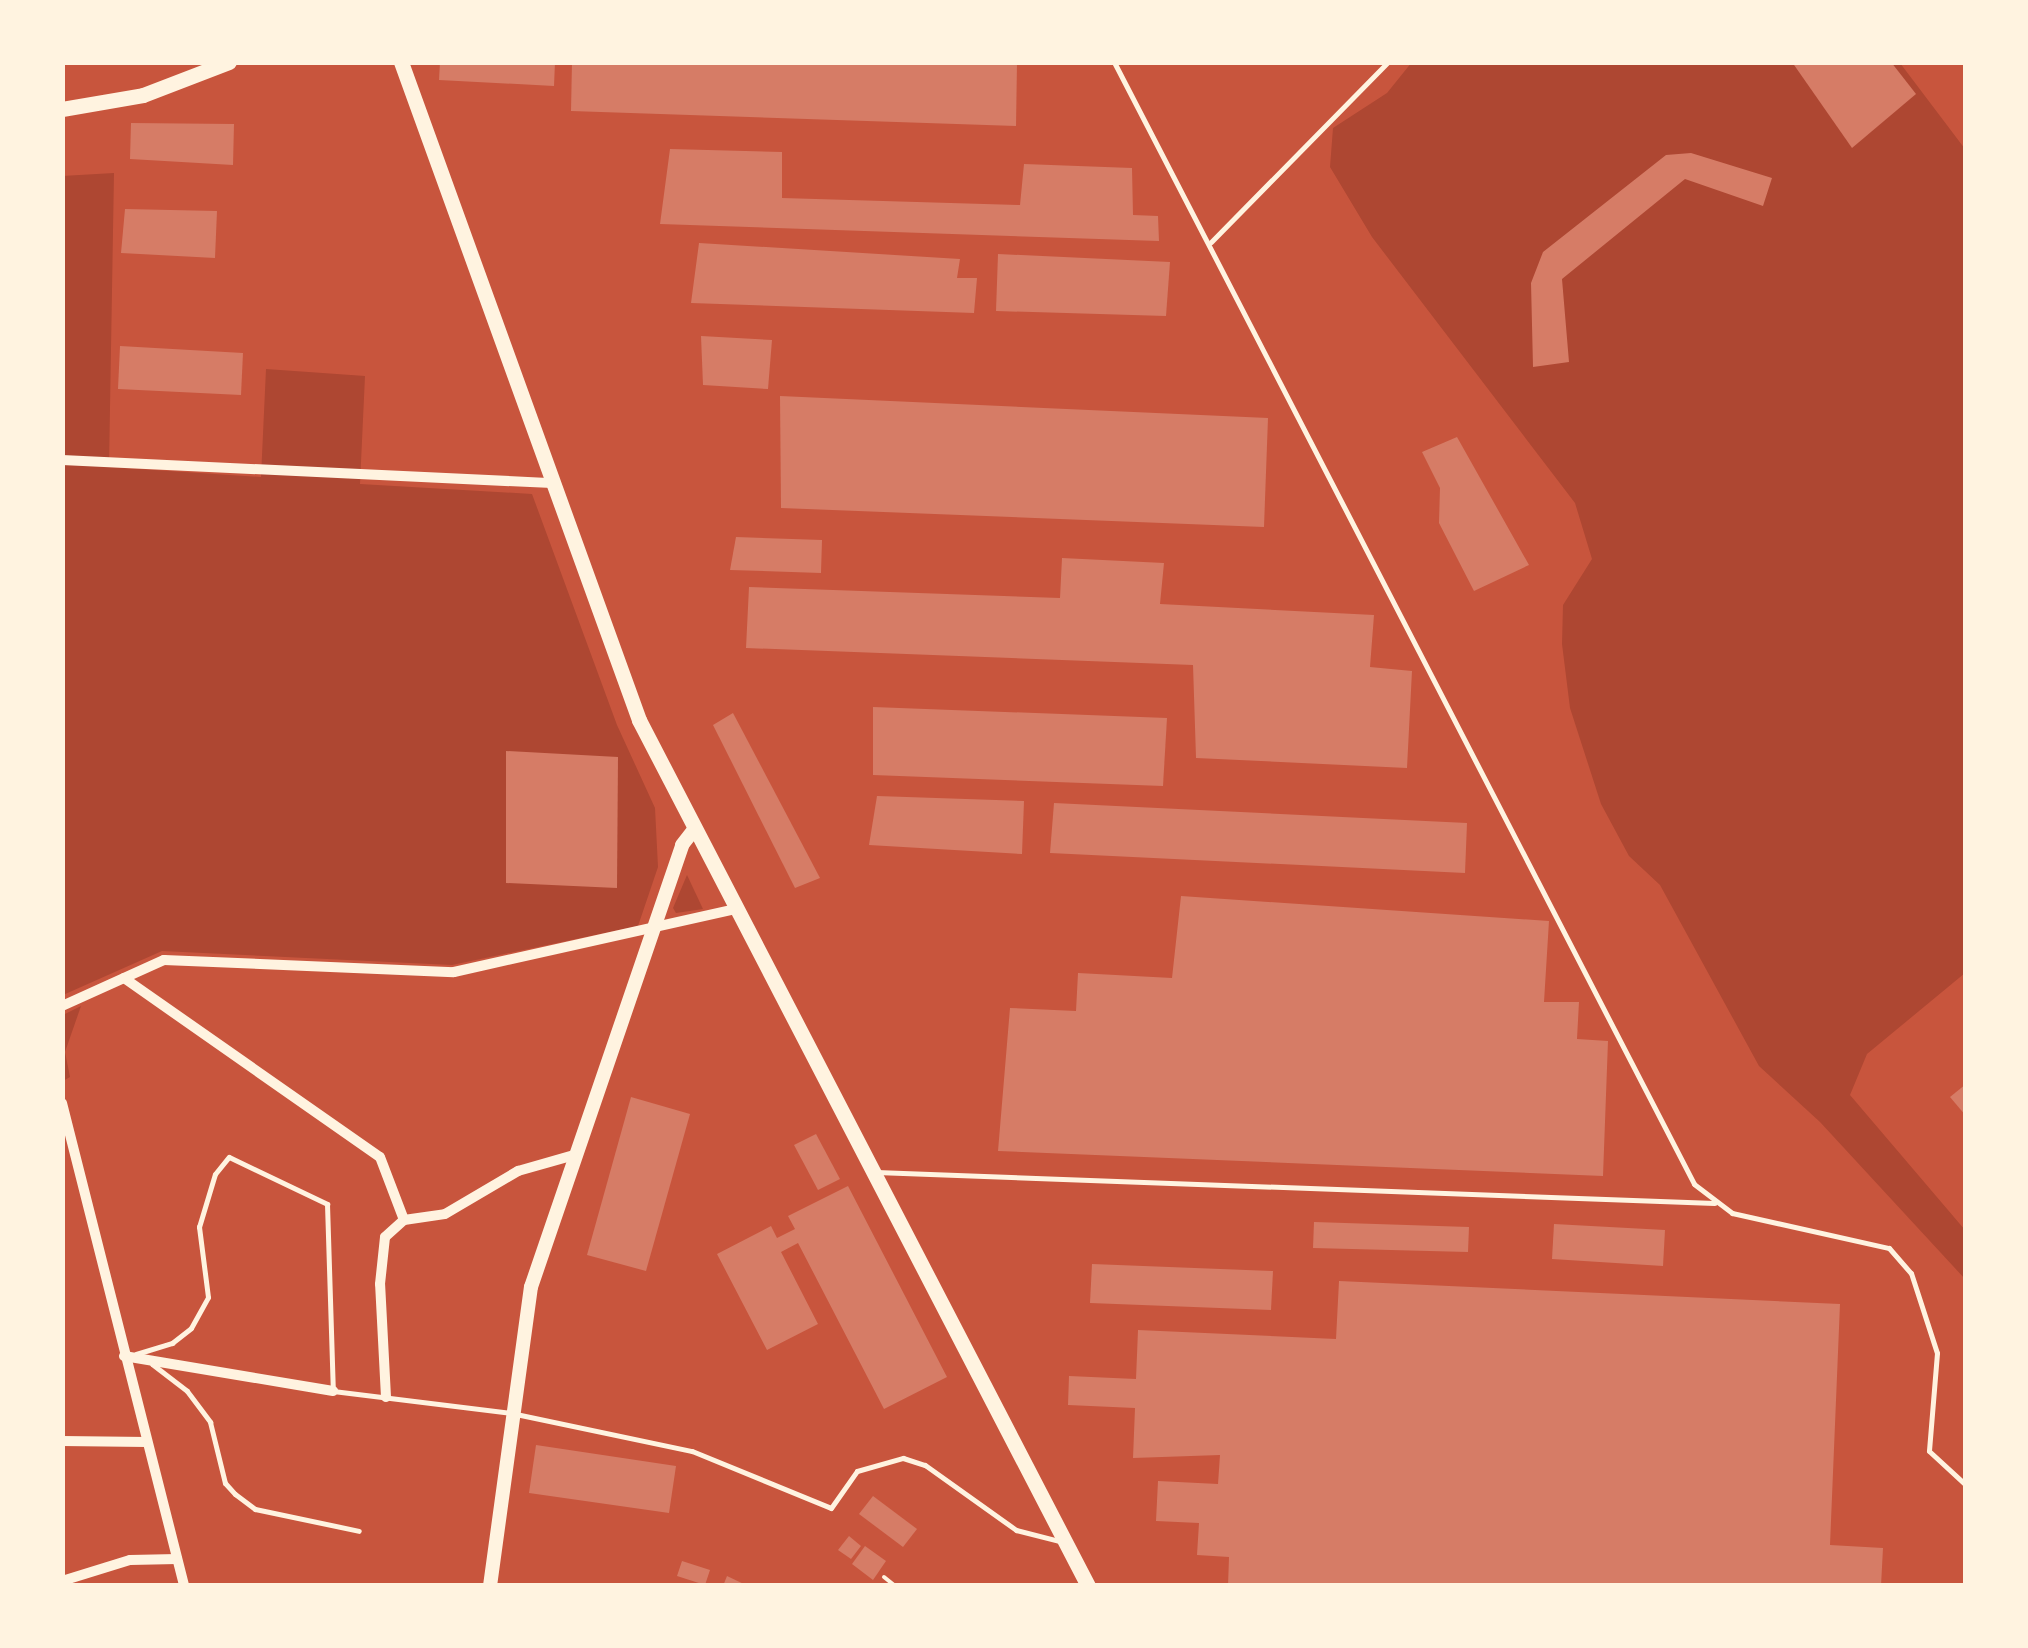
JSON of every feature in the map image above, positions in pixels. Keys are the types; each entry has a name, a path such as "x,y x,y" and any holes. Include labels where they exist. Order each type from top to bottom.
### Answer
{"main road":[{"path":"62,109 143,96 230,62"},
{"path":"401,62 639,720 693,831 1088,1586"}],"street":[{"path":"62,460 552,482"},
{"path":"490,1586 522,1324 574,1156 653,930 693,831"},
{"path":"62,1006 164,960 454,972 735,909"},
{"path":"124,978 380,1158 404,1220"},
{"path":"62,1103 184,1586"},
{"path":"386,1397 380,1284 385,1238 404,1220 445,1214 518,1171 574,1156"},
{"path":"124,1356 333,1390"},
{"path":"62,1441 147,1442"},
{"path":"62,1581 130,1560 177,1559"}],"lane":[{"path":"1114,62 1211,242 1694,1184 1714,1204"},
{"path":"1211,242 1388,62"},
{"path":"124,1356 172,1343 200,1312 208,1297 200,1227 216,1174 230,1158 327,1204 333,1390 512,1413 692,1451 831,1508 857,1470 903,1458 925,1465 1031,1538 1067,1540"},
{"path":"872,1172 1714,1204 1888,1248 1911,1272 1937,1354 1929,1451 1966,1485"},
{"path":"145,1359 187,1392 210,1422 225,1483 235,1494 256,1509 358,1531"}],"path":[{"path":"884,1577 895,1586"}],"shaded area":[{"path":"1412,62 1900,63 1965,149 1965,973 1867,1054 1850,1095 1965,1230 1965,1279 1820,1122 1759,1066 1660,885 1629,856 1601,804 1570,708 1562,644 1563,605 1592,559 1575,503 1372,237 1330,167 1333,128 1387,93"},
{"path":"114,173 109,467 261,477 266,369 365,376 360,484 532,494 617,725 655,808 658,867 638,926 452,965 162,951 63,995 62,176"},
{"path":"687,875 703,909 676,913 673,908"},
{"path":"81,1006 65,1052 70,1077 63,1081 63,1015"}],"building":[{"path":"440,62 555,62 554,86 439,80"},
{"path":"572,62 1017,62 1016,126 571,111"},
{"path":"1792,62 1891,62 1916,94 1852,148"},
{"path":"131,123 234,124 233,165 130,159"},
{"path":"670,149 782,152 782,198 1020,205 1024,164 1132,168 1133,215 1158,216 1159,241 660,224"},
{"path":"1691,153 1772,178 1763,206 1685,179 1562,279 1569,362 1533,367 1531,283 1543,252 1666,155"},
{"path":"125,209 217,211 215,258 121,253"},
{"path":"699,243 960,259 957,278 977,278 974,313 691,303"},
{"path":"998,254 1170,262 1166,316 996,311"},
{"path":"701,336 772,340 768,389 703,385"},
{"path":"120,346 243,353 241,395 118,389"},
{"path":"780,396 1268,418 1264,527 781,508"},
{"path":"1457,437 1529,565 1474,591 1439,523 1440,488 1422,452"},
{"path":"736,537 822,540 821,573 730,570"},
{"path":"1062,558 1164,563 1160,604 1374,615 1370,667 1412,671 1407,768 1196,758 1193,665 746,648 749,587 1060,598"},
{"path":"873,707 1167,718 1163,786 873,775"},
{"path":"733,713 820,878 795,888 713,725"},
{"path":"506,751 618,757 617,888 506,883"},
{"path":"877,796 1024,801 1022,854 869,845"},
{"path":"1054,803 1467,823 1465,873 1050,853"},
{"path":"1181,896 1549,921 1544,1002 1579,1002 1577,1039 1608,1041 1603,1176 998,1151 1010,1008 1076,1011 1078,973 1172,978"},
{"path":"1966,1084 1966,1116 1950,1097"},
{"path":"631,1097 690,1114 646,1271 587,1255"},
{"path":"816,1134 840,1179 818,1190 794,1145"},
{"path":"848,1186 947,1377 884,1409 798,1243 781,1252 818,1324 767,1350 717,1254 771,1226 777,1238 795,1229 788,1216"},
{"path":"1314,1222 1469,1227 1468,1252 1313,1248"},
{"path":"1554,1224 1665,1230 1663,1266 1552,1259"},
{"path":"1092,1264 1273,1271 1271,1310 1090,1303"},
{"path":"1339,1281 1840,1304 1830,1545 1883,1548 1881,1586 1228,1586 1229,1557 1197,1555 1199,1523 1156,1521 1158,1481 1218,1484 1220,1455 1133,1458 1135,1408 1068,1405 1069,1376 1136,1379 1138,1330 1336,1339"},
{"path":"536,1445 676,1466 669,1513 529,1493"},
{"path":"873,1496 917,1529 903,1547 859,1514"},
{"path":"849,1536 861,1546 851,1559 838,1550"},
{"path":"865,1546 886,1561 873,1580 852,1564"},
{"path":"682,1561 710,1570 705,1585 677,1576"},
{"path":"727,1576 748,1586 723,1586"}]}
